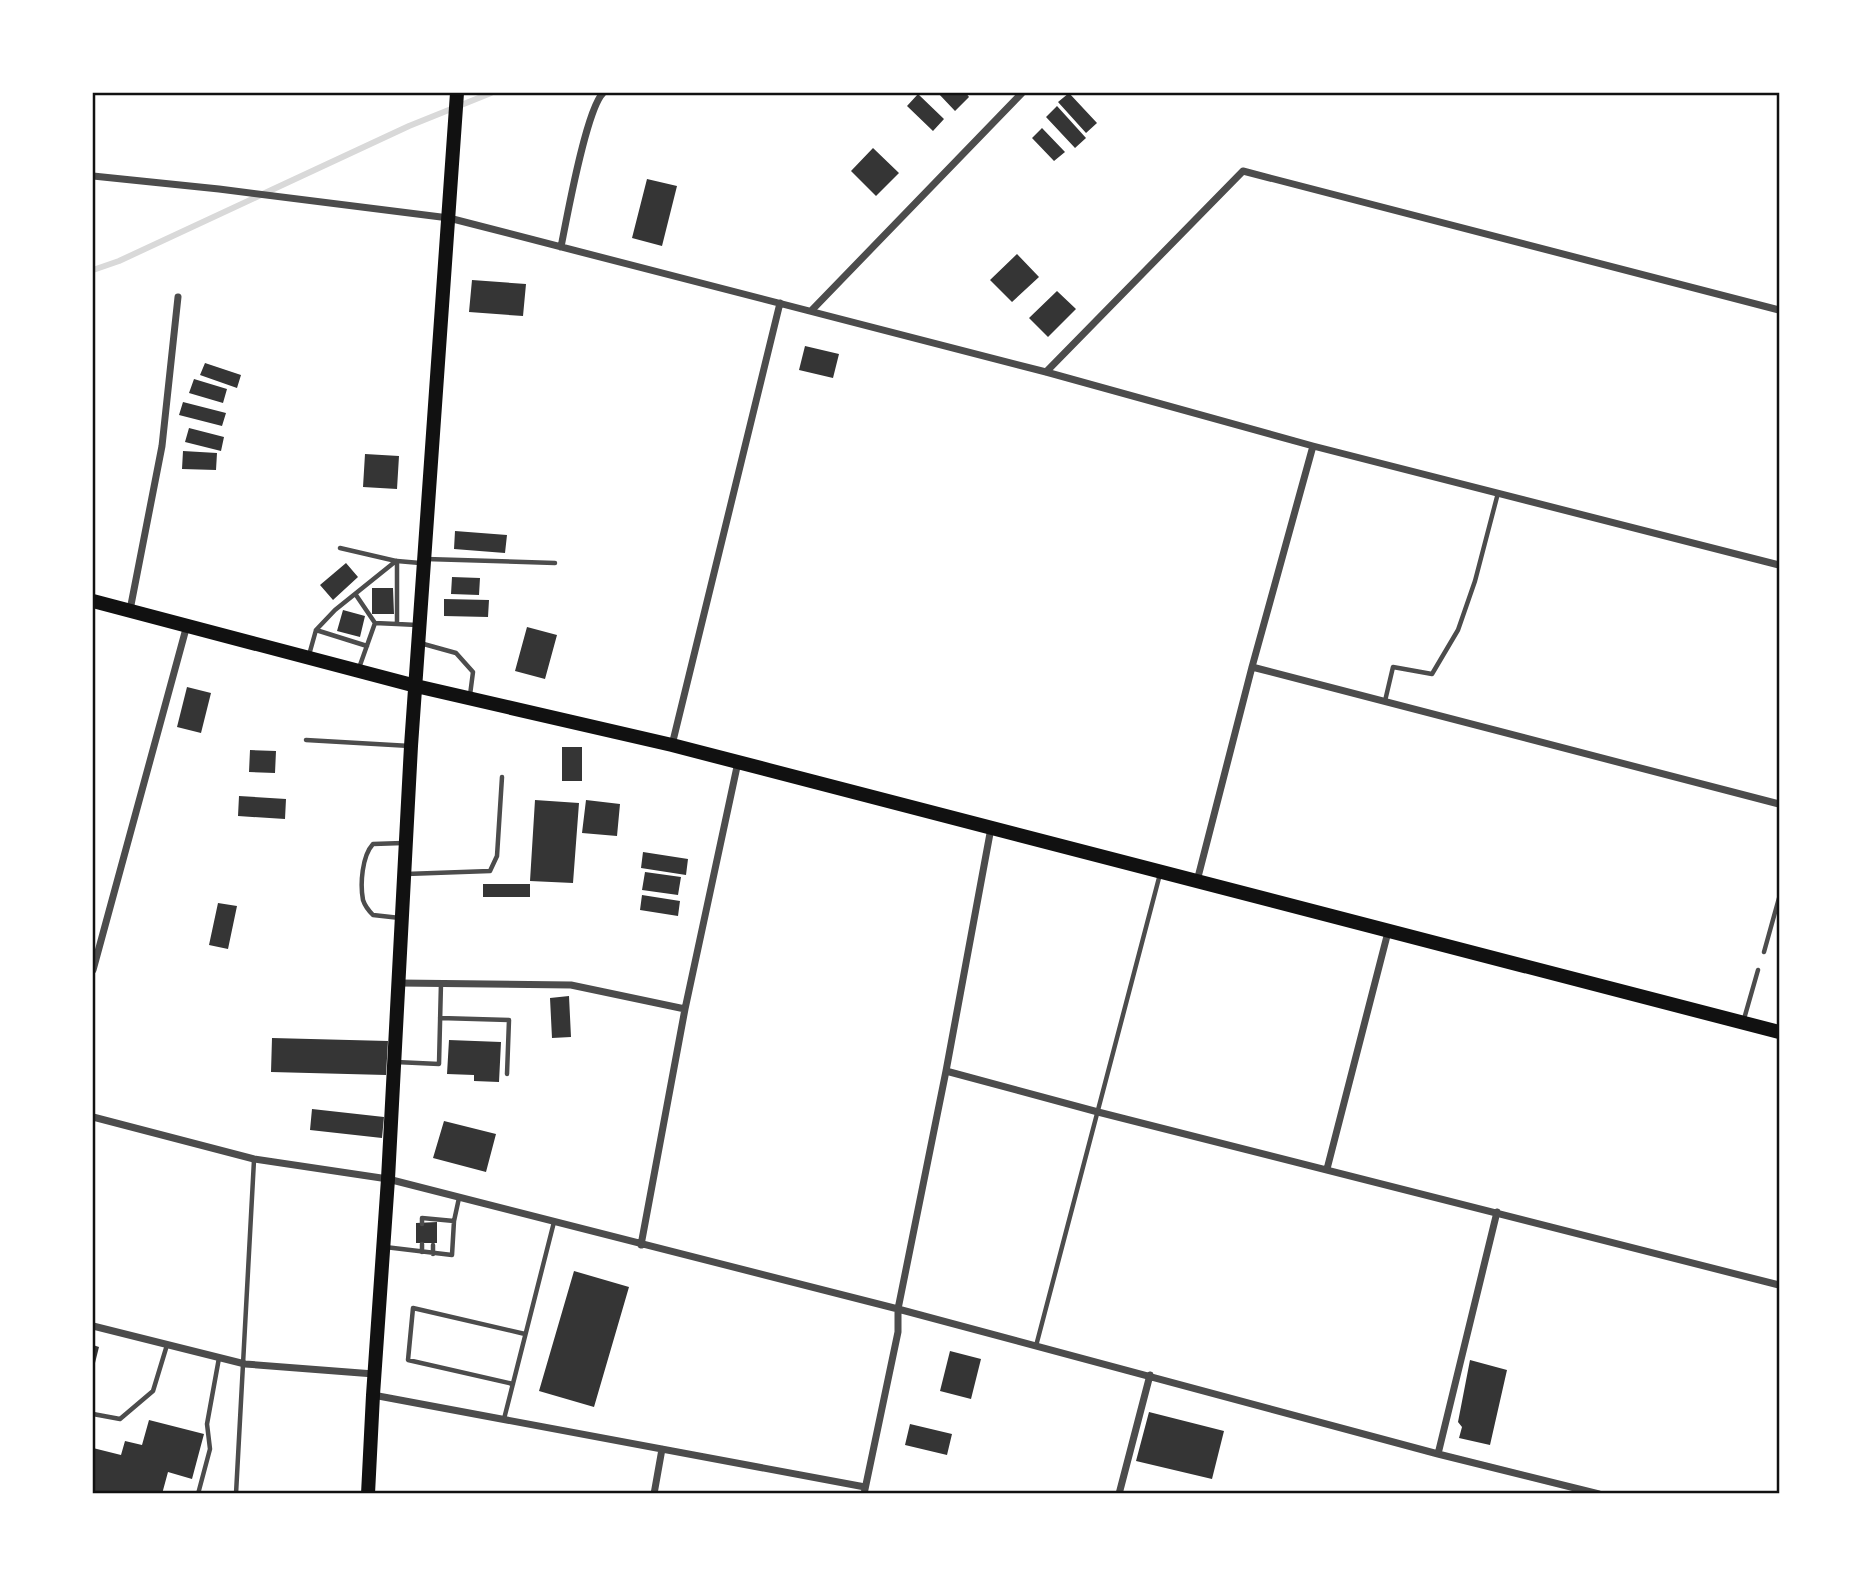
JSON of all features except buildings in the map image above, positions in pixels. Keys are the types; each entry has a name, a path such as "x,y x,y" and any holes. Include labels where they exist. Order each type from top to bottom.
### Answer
{"main road":[{"path":"368,1494 395,1062 411,746 457,95"},
{"path":"93,601 416,686 672,744 1779,1032"}],"street":[{"path":"561,247 588,127 597,99 603,93"},
{"path":"811,311 1022,93"},
{"path":"1046,372 1243,171 1779,310"},
{"path":"93,176 272,195 449,218 1046,372 1313,446 1779,565"},
{"path":"130,610 162,446 178,297"},
{"path":"672,744 780,303"},
{"path":"1196,881 1313,446"},
{"path":"93,970 187,625"},
{"path":"1252,667 1779,804"},
{"path":"641,1245 685,1009 738,762"},
{"path":"373,1395 695,1453 864,1490 898,1332 898,1309 991,827"},
{"path":"1327,1169 1388,932"},
{"path":"399,983 571,985 685,1009"},
{"path":"946,1071 1779,1285"},
{"path":"93,1117 254,1159 388,1179 898,1309 1438,1454 1599,1494"},
{"path":"1438,1454 1497,1212"},
{"path":"93,1326 245,1364 374,1374"},
{"path":"1119,1494 1150,1375"},
{"path":"654,1494 662,1449"}],"lane":[{"path":"1385,701 1393,667 1432,674 1458,630 1475,581 1498,493"},
{"path":"340,548 397,561 555,564"},
{"path":"309,657 316,630 335,610 397,561"},
{"path":"397,561 397,624"},
{"path":"356,595 375,623"},
{"path":"375,623 420,625"},
{"path":"358,670 375,623"},
{"path":"316,630 367,646"},
{"path":"419,643 456,653 473,672 470,698"},
{"path":"306,740 411,746"},
{"path":"405,874 490,871 497,856 502,776"},
{"path":"403,918 373,915 366,907 363,899 364,860 367,850 373,844 407,843"},
{"path":"1036,1347 1160,872"},
{"path":"1764,952 1779,898"},
{"path":"1743,1023 1758,970"},
{"path":"395,1062 439,1064 441,984"},
{"path":"440,1018 509,1020 507,1074"},
{"path":"236,1494 254,1159"},
{"path":"384,1247 452,1255 454,1221 459,1198"},
{"path":"422,1224 422,1218 434,1222 454,1221"},
{"path":"504,1419 554,1222"},
{"path":"422,1244 422,1252"},
{"path":"433,1245 433,1254"},
{"path":"513,1384 408,1360 413,1308 526,1334"},
{"path":"93,1415 120,1419 153,1391 167,1344"},
{"path":"198,1494 210,1449 207,1424 219,1358"}],"waterway":[{"path":"93,270 119,261 409,126 491,93"}]}
